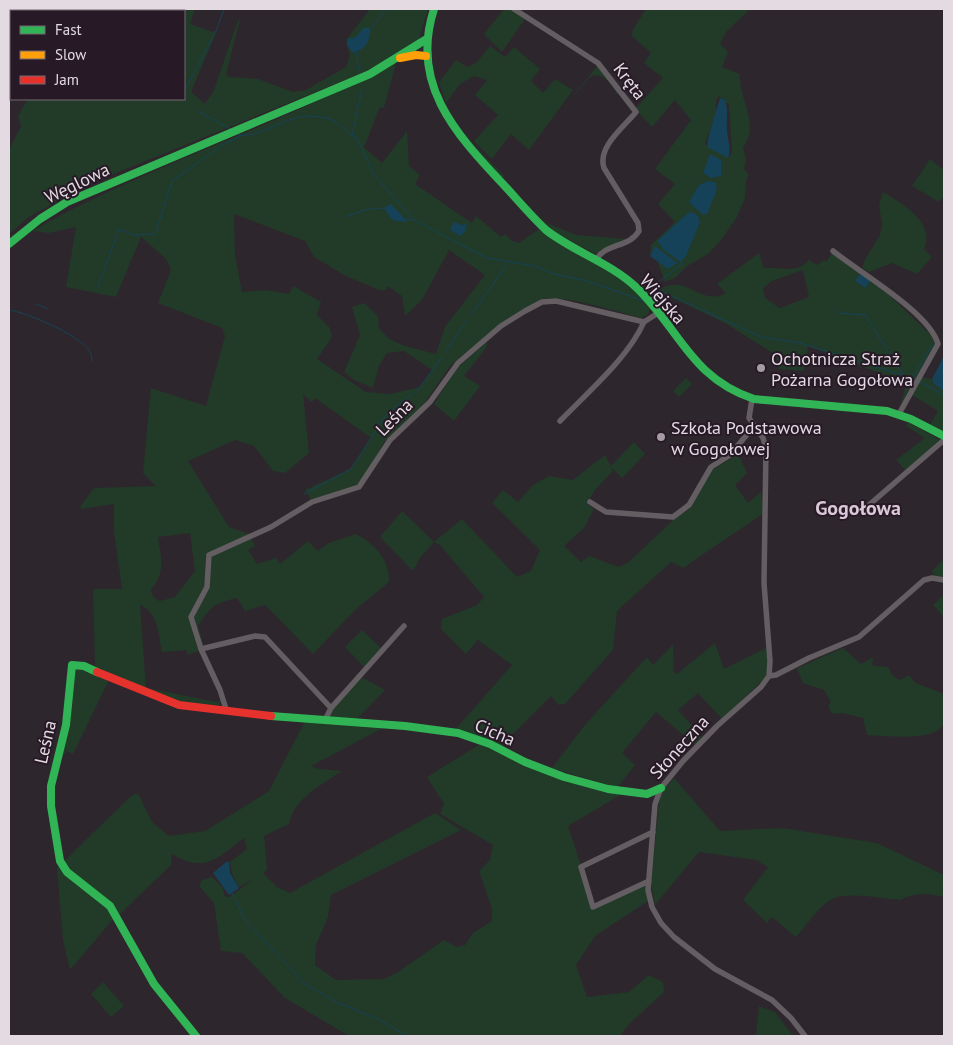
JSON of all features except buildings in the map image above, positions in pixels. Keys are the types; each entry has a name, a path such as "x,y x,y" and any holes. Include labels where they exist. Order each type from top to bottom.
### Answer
{"street":[{"name":"Wiejska","path":"434,9 425,40 426,56 444,110 463,140 542,226 560,240 630,282 658,313 707,375 728,390 752,399 874,409 900,414 944,438"},
{"name":"Kręta","path":"514,9 595,61 636,112 606,147 602,162 638,223 639,231 628,242 601,252 596,260"},
{"path":"398,59 425,40"},
{"path":"398,59 416,55 426,56"},
{"name":"Węglowa","path":"9,244 40,219 67,202 366,76 398,59"},
{"path":"834,251 884,287 936,337 938,344 900,414"},
{"name":"Leśna","path":"201,649 191,617 206,587 209,555 271,528 319,499 359,487 390,440 430,402 452,370 501,326 525,311 548,301 644,322"},
{"path":"560,421 622,354 638,334 644,322 658,313"},
{"path":"752,399 749,416 763,438 766,448 764,583 770,661 769,676 776,675 809,658 854,640 874,625 924,580 932,578 944,580"},
{"path":"590,502 606,512 673,517 689,505 711,467 730,455 754,426"},
{"path":"869,505 944,438"},
{"path":"325,720 331,708 404,626"},
{"path":"226,709 220,690 201,649 255,636 265,637 331,708"},
{"name":"Leśna","path":"196,1036 154,984 110,906 62,866 54,832 51,786 66,725 72,665 84,666 179,705 325,720"},
{"name":"Słoneczna","path":"769,676 761,687 707,736 662,788 656,802 649,881 651,903 669,932 714,969 772,1000 796,1023 805,1036"},
{"name":"Cicha","path":"325,720 405,726 458,733 490,744 525,762 564,777 608,789 647,794 662,788"},
{"path":"647,794 656,802"},
{"path":"649,881 593,907 581,867 654,832"}],"green space":[{"path":"195,9 190,24 216,33 191,92 205,104 214,90 238,20 240,20 226,74 229,77 258,79 293,92 306,90 346,67 350,56 346,40 370,9 428,9 419,39 372,69 99,180 30,216 9,234 9,150 21,126 18,116 27,100 185,100 185,10 124,10"},
{"path":"504,9 512,9 525,19 502,52 484,34"},
{"path":"646,9 750,9 726,32 720,44 728,52 722,67 740,74 740,84 749,120 750,129 743,148 746,159 744,169 749,175 746,180 745,198 737,217 721,240 708,254 687,266 675,278 665,282 657,260 650,256 651,245 675,222 658,204 675,184 655,169 691,120 675,100 652,127 635,109 663,78 644,63 651,53 632,36 633,29","holes":["719,96 729,105 732,153 728,158 705,144 716,114 716,101"]},
{"path":"490,46 505,57 514,47 540,69 531,81 543,93 555,79 573,90 529,150 511,134 492,159 474,141 498,115 475,95 487,80 474,76 460,84 446,103 439,82 456,60 468,67 476,63"},
{"path":"396,63 384,108 380,107 364,147 382,163 407,131 409,166 420,175 415,184 472,223 476,216 501,237 505,234 512,241 519,243 539,229 613,273 626,283 650,308 648,314 642,318 574,301 548,298 540,300 465,353 450,366 419,411 384,442 368,472 356,486 311,500 305,490 350,469 371,438 315,398 311,402 303,394 309,453 285,473 273,471 254,446 235,440 188,461 229,527 249,534 255,546 248,550 257,564 276,558 280,564 308,541 318,551 329,543 356,534 380,554 387,567 389,582 356,609 313,654 265,605 245,611 237,598 218,604 210,609 198,626 204,646 199,651 187,655 187,650 162,652 157,624 151,613 140,605 146,688 216,702 221,700 218,706 183,704 95,668 93,589 122,589 114,532 114,504 82,509 80,507 94,488 156,486 143,473 151,388 206,406 225,336 222,328 158,303 171,270 166,259 141,237 116,297 66,287 76,227 49,233 32,231 119,187 284,116","holes":["234,214 305,241 314,257 346,276 379,290 386,290 388,286 402,296 405,316 422,300 449,250 485,275 445,327 436,354 405,346 389,339 379,328 378,316 364,303 352,307 360,335 344,372 354,380 373,388 379,366 387,353 404,351 432,370 420,387 390,394 366,392 317,359 332,337 330,328 317,315 321,302 293,286 289,294 266,290 242,292 235,255","190,533 195,571 175,597 160,601 154,597 151,589 161,571 158,537"]},
{"path":"598,65 619,92 617,94 606,79 598,76 590,77 562,110"},
{"path":"460,130 505,177 502,178"},
{"path":"930,159 944,170 944,196 939,202 912,186"},
{"path":"883,192 908,208 922,223 927,240 924,249 932,257 917,274 892,263 869,272 862,268 880,235 882,224 879,205"},
{"path":"518,195 547,223 576,235 627,239 636,232 637,228 636,234 629,240 609,246 595,254 554,231"},
{"path":"833,252 890,296 934,338 935,344 899,408 906,386 882,374 808,346 804,371 779,369 776,355 725,323 662,293 660,288 680,285 708,296 720,296 726,293 717,284 759,253 764,268 794,269 804,265 809,260 817,265 824,260 826,262","holes":["803,270 809,297 780,308 765,298 763,288 772,281"]},
{"path":"488,341 486,348 464,376 480,386 454,421 434,404 456,369"},
{"path":"921,377 932,379 934,384 944,391 944,434 930,425 938,411 912,395"},
{"path":"686,378 692,384 679,397 673,391"},
{"path":"908,422 942,441 906,471 896,460 925,438 906,426"},
{"path":"634,442 645,454 622,478 611,467 613,471 594,491 587,504 594,509 584,528 564,546 581,562 589,556 619,567 629,562 674,519 689,509 712,470 738,454 747,473 735,485 748,503 761,492 764,513 683,568 671,562 617,611 613,650 565,704 558,705 551,696 501,746 454,731 512,665 478,640 466,654 441,629 442,619 477,605 484,597 440,545 434,542 462,519 517,577 531,571 540,550 492,503 503,490 518,502 533,485 549,476 573,480 605,455 611,466"},
{"path":"402,511 434,542 420,558 413,571 380,537"},
{"path":"944,559 944,583 938,582 932,571"},
{"path":"944,595 944,617 933,605"},
{"path":"362,630 381,648 364,667 345,647"},
{"path":"715,643 724,669 766,648 768,664 766,677 722,719 698,693 678,710 702,737 696,746 656,712 622,753 635,765 617,788 552,768 584,726 647,657 653,665 673,645 674,672 677,674"},
{"path":"843,648 861,664 874,657 871,665 888,667 893,676 900,680 909,675 916,683 944,694 945,714 943,725 938,730 919,736 867,735 863,718 842,713 832,714 828,706 831,702 824,690 803,683 797,668"},
{"path":"76,666 109,680 73,754 66,751 62,759 58,759 71,679"},
{"path":"361,677 385,690 355,721 328,717 328,714"},
{"path":"305,721 383,728 311,766 319,769 342,771 303,799 292,815 289,824 264,836 267,870 263,873 277,887 290,893 435,813 461,830 331,895 328,917 316,945 315,965 336,980 384,979 398,972 444,940 457,947 465,945 473,933 492,921 492,909 479,871 490,860 493,845 440,814 444,804 427,777 482,743 515,760 567,782 622,794 568,826 594,905 645,885 648,901 595,936 576,965 587,997 629,992 649,975 663,982 664,992 629,1024 620,1036 349,1036 285,998 242,953 221,951 214,903 199,886 202,880 212,877 223,888 225,897 229,897 255,878 239,887 232,874 230,862 247,849 244,838 218,857 202,863 183,860 172,854 171,865 115,917 70,970 63,940 57,868 130,797 138,793 152,822 169,836 205,831 269,791"},
{"path":"674,778 720,831 782,828 877,843 944,875 944,897 922,894 906,897 901,900 841,896 829,901 818,910 796,937 772,917 767,923 743,900 768,867 756,860 699,852 655,905 651,884 659,800 663,790"},
{"path":"103,982 124,1006 111,1017 91,994"},
{"path":"759,1006 775,1012 793,1036 756,1036"}],"water":[{"path":"363,28 370,28 368,41 361,50 352,52 347,45 348,39 356,37"},
{"path":"720,98 725,100 727,108 727,133 730,151 728,158 707,147"},
{"path":"710,154 721,160 721,176 711,178 703,173"},
{"path":"708,181 715,182 717,189 707,214 703,215 689,202 699,185"},
{"path":"391,204 406,222 392,220 384,208"},
{"path":"692,212 698,216 700,222 686,256 681,262 665,251 657,241 688,213"},
{"path":"454,222 462,225 467,224 465,232 460,236 450,230"},
{"path":"655,246 677,263 668,269 650,256"},
{"path":"861,273 871,280 865,288 855,281"},
{"path":"944,356 944,391 934,384 932,379"},
{"path":"226,862 229,862 230,873 239,888 229,895 213,873"}],"waterway":[{"path":"185,90 216,31 224,9"},
{"path":"370,30 386,9"},
{"path":"356,51 359,70"},
{"path":"352,136 362,89"},
{"path":"198,111 230,129"},
{"path":"238,135 254,134 298,117 311,116 331,120 357,138 374,175 414,220 487,258 535,266 554,274 587,281 644,301"},
{"path":"98,287 119,229 133,235 155,234 172,181 221,146 240,136"},
{"path":"345,217 364,210 384,208"},
{"path":"405,219 412,220"},
{"path":"656,284 680,265 681,262"},
{"path":"471,315 508,263"},
{"path":"659,290 761,337 800,343 915,379"},
{"path":"655,299 659,292"},
{"path":"36,304 48,309"},
{"path":"836,308 839,313 865,315 904,376"},
{"path":"9,310 64,331 89,350 92,361"},
{"path":"446,351 468,319"},
{"path":"913,377 933,344"},
{"path":"417,391 442,357"},
{"path":"920,382 944,395"},
{"path":"304,494 351,469 386,415 413,393"},
{"path":"232,893 245,920 305,984 336,1002 378,1019 407,1036"}],"traffic: fast":[{"path":"434,9 428,36 428,60 432,83 441,105 468,145 546,230 568,245 616,271 637,288 652,304 688,351 715,379 733,390 754,399 887,411 911,419 944,436"},
{"path":"9,244 40,219 67,202 370,74 425,40"},
{"path":"97,672 84,666 72,665 66,725 51,786 51,806 60,861 67,872 110,906 154,984 196,1036"},
{"path":"271,716 405,726 458,733 490,744 525,762 564,777 608,789 647,794 661,788"}],"traffic: slow":[{"path":"400,58 416,55 426,56"}],"traffic: jam":[{"path":"97,672 179,705 271,716"}],"place":[{"name":"Ochotnicza Straż Pożarna Gogołowa","path":"761,368"},
{"name":"Szkoła Podstawowa w Gogołowej","path":"661,437"}],"district":[{"name":"Gogołowa","path":"858,508"}]}
